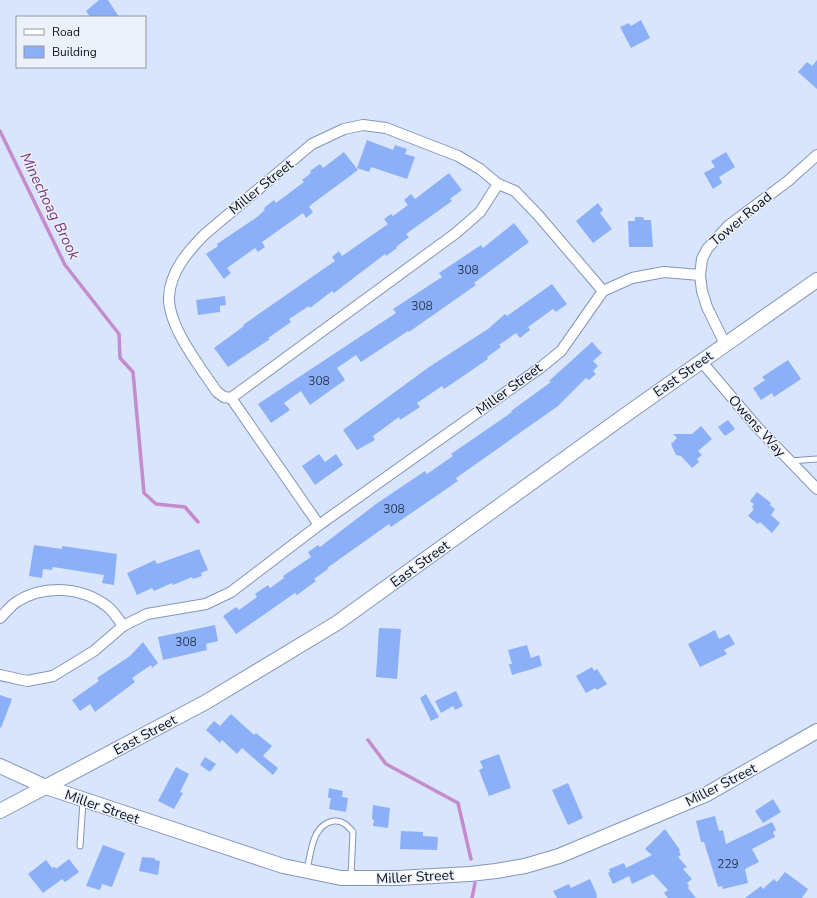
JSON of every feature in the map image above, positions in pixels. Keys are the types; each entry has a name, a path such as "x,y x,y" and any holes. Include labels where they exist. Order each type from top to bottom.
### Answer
{"main road":[{"name":"East Street","path":"0,811 206,702 337,623 701,361 817,280"},
{"name":"Miller Street","path":"0,766 46,787 220,847 282,866 351,878 369,879 470,874 525,866 559,856 707,794 817,731"}],"street":[{"name":"Miller Street","path":"0,675 27,681 53,676 94,651 124,626 147,614 206,604 231,592 319,525 540,368 561,351 603,291 538,215 515,191 498,184 480,169 458,156 386,128 363,125 344,129 312,144 204,234 189,250 176,270 169,297 179,333 218,392 224,397 231,398 319,525"},
{"name":"Tower Road","path":"725,344 707,306 700,274 702,260 707,249 728,226 788,180 817,155"},
{"path":"231,398 456,233 480,212 498,184"},
{"path":"603,291 632,278 664,272 700,274"},
{"name":"Owens Way","path":"701,361 732,399 817,489"},
{"path":"0,618 17,601 38,592 62,589 90,595 109,608 124,626"}],"lane":[{"path":"789,461 817,459"},
{"path":"80,846 83,800"},
{"path":"306,871 317,832 322,826 329,822 339,821 353,832 351,878"}],"building":[{"path":"99,0 108,0 118,16 89,16 86,11"},
{"path":"641,20 650,38 631,48 620,27 629,23 631,26"},
{"path":"817,60 817,89 798,72 807,62 812,66"},
{"path":"367,140 393,150 395,145 407,149 405,154 415,157 407,179 371,167 369,172 357,168"},
{"path":"344,152 358,170 312,204 309,207 313,212 306,218 303,213 262,242 265,247 258,252 255,248 227,268 231,273 224,279 206,254 218,246 217,244 257,217 265,210 264,208 274,200 276,203 304,182 302,180 311,173 310,171 320,164 323,168"},
{"path":"726,152 735,167 719,177 722,183 713,189 704,173 715,167 711,161"},
{"path":"449,173 462,190 450,199 452,201 406,234 409,237 396,247 397,248 386,256 385,254 334,293 332,291 310,308 309,306 289,319 291,322 268,338 270,339 228,367 214,348 244,326 243,325 335,261 332,257 339,251 342,256 388,224 384,219 391,214 393,216 408,205 404,200 411,194 415,199"},
{"path":"598,203 603,210 600,213 612,229 593,243 576,221"},
{"path":"635,217 643,217 644,220 651,220 653,247 629,247 628,221 635,221"},
{"path":"514,223 529,242 474,283 476,285 409,332 408,331 361,362 356,355 337,368 345,380 310,405 301,391 284,403 290,410 271,423 258,404 396,313 393,309 442,277 439,273 481,245 483,248"},
{"path":"552,284 567,304 556,312 553,309 528,327 530,330 520,338 516,333 499,345 501,347 487,357 488,359 444,389 442,386 417,403 420,407 400,420 399,417 373,436 375,440 357,450 343,430 429,367 488,329 505,314 507,316"},
{"path":"225,296 226,305 220,306 220,312 198,315 196,300"},
{"path":"592,342 602,353 593,361 598,366 593,371 596,374 589,380 586,378 558,406 456,478 458,481 391,527 389,524 327,568 328,569 314,579 316,581 297,595 295,593 236,634 223,616 236,607 239,610 257,597 255,594 268,585 270,588 284,578 283,576 311,557 308,552 318,545 320,547 376,504 425,471 427,474 453,456 451,454 512,412 511,411 551,382 549,381"},
{"path":"788,360 801,379 774,397 772,393 761,400 753,388 765,380 762,377"},
{"path":"728,420 735,429 725,436 718,427"},
{"path":"701,426 712,439 698,451 702,455 697,459 699,462 692,468 681,456 676,455 671,444 677,438 673,434 692,434"},
{"path":"319,454 325,462 336,454 343,465 315,485 302,466"},
{"path":"757,492 771,503 770,505 775,509 771,515 780,523 772,533 760,522 758,524 748,516 754,509 752,507 754,504 750,501"},
{"path":"34,545 62,549 62,546 117,554 114,585 102,583 104,575 53,567 52,570 43,569 42,578 29,576"},
{"path":"199,549 208,570 201,573 202,576 193,579 192,577 173,585 172,583 154,591 152,588 137,595 127,573 155,560 157,564"},
{"path":"215,625 218,641 206,644 207,650 163,660 158,637"},
{"path":"379,628 401,629 397,679 376,677"},
{"path":"715,630 719,639 729,634 735,644 724,650 727,654 700,667 688,644"},
{"path":"143,642 158,663 152,668 151,665 132,678 135,682 95,712 90,704 80,711 72,700 99,681 97,678 130,656"},
{"path":"527,645 531,658 539,655 542,666 512,675 509,664 512,664 508,650"},
{"path":"592,667 594,671 597,669 607,684 597,690 595,688 586,693 576,676"},
{"path":"456,691 463,706 455,710 453,706 441,713 435,701"},
{"path":"426,694 439,717 431,721 420,698"},
{"path":"0,695 12,699 1,728 0,727"},
{"path":"231,714 254,735 256,733 272,746 263,756 278,768 273,775 242,748 237,754 222,740 220,743 206,730 214,721 220,726"},
{"path":"499,754 511,788 489,796 479,770 483,768 480,761"},
{"path":"205,757 216,764 210,772 200,765"},
{"path":"176,767 189,774 180,792 183,793 174,809 158,801"},
{"path":"568,783 583,818 568,825 552,790"},
{"path":"329,788 343,791 342,797 348,798 346,812 329,809 331,798 328,798"},
{"path":"773,799 781,812 763,823 755,811"},
{"path":"373,805 390,808 388,828 373,826"},
{"path":"715,816 719,831 723,830 726,844 772,822 776,830 773,832 775,837 752,849 759,862 745,869 748,883 723,889 722,886 718,887 704,842 701,842 696,821"},
{"path":"665,829 680,850 681,855 678,857 687,867 683,869 692,879 687,883 689,886 688,888 696,898 668,898 664,893 668,890 653,874 632,884 629,876 613,884 608,873 610,872 609,869 624,863 626,868 652,855 645,849"},
{"path":"401,831 423,832 423,836 438,837 437,850 400,849"},
{"path":"103,845 125,853 112,887 102,884 100,890 86,886"},
{"path":"142,857 155,858 155,860 160,861 158,875 139,871"},
{"path":"69,859 79,872 65,882 62,879 43,893 28,874 46,860 52,868 55,867 56,869"},
{"path":"785,872 808,889 802,898 745,898 761,886 763,889 774,879 777,882"},
{"path":"590,879 597,898 557,898 553,891 569,884 571,888"}],"waterway":[{"name":"Minechoag Brook","path":"0,131 65,265 119,334 120,358 133,372 144,493 156,504 185,507 198,522"},
{"name":"Minechoag Brook","path":"368,740 386,764 458,803 471,859"},
{"name":"Minechoag Brook","path":"472,898 475,883"}]}
